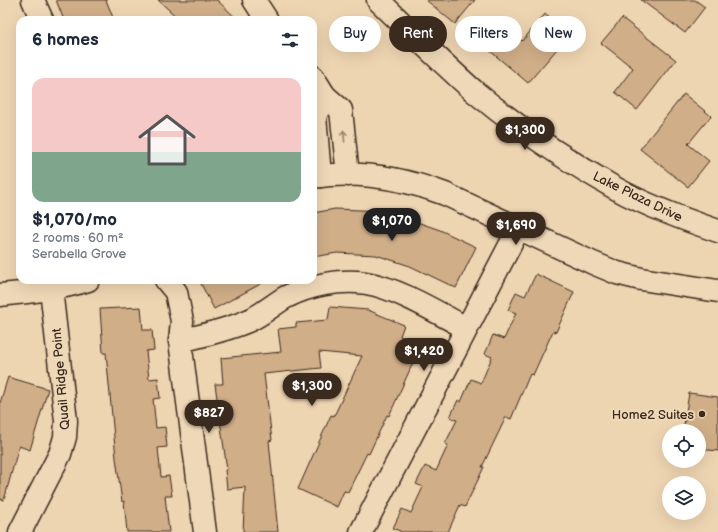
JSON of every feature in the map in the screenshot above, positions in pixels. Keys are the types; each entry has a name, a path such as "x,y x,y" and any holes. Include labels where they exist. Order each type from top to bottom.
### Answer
{"street":[{"path":"33,0 40,16"},
{"path":"254,0 264,16"},
{"name":"Lake Plaza Drive","path":"378,0 444,64 476,92 504,115 546,145 616,188 682,219 718,231"},
{"path":"317,83 325,96 341,110 348,175"},
{"path":"317,112 325,96"},
{"path":"317,177 373,175 394,178 422,185 445,194 617,273 641,279 718,291"},
{"path":"361,532 519,228"},
{"path":"180,341 233,327 252,319 300,291 317,286 352,282 367,283 388,289 466,328"},
{"path":"0,294 45,286 74,284"},
{"path":"166,284 165,294 172,324 180,341 205,532"},
{"name":"Quail Ridge Point","path":"20,532 60,454 65,437 66,421 45,286"}],"building":[{"path":"56,0 106,0 112,16 62,16"},
{"path":"158,0 217,0 234,16 176,16"},
{"path":"426,0 475,0 462,16 455,16 455,24"},
{"path":"641,0 695,0 705,7 685,33"},
{"path":"622,18 676,60 637,110 615,92 633,68 601,43"},
{"path":"530,32 530,52 554,52 528,83 491,52 522,52 522,41"},
{"path":"684,94 711,116 688,144 709,161 688,187 640,149"},
{"path":"335,209 385,211 440,230 476,247 456,288 410,266 376,255 337,253 317,256 317,212"},
{"path":"536,274 574,292 556,332 553,331 533,375 530,374 511,419 506,417 465,507 460,505 448,532 402,532 393,528 402,509 411,513 423,487 416,484 425,466 436,471 448,445 445,444 457,420 450,417 458,400 461,402 471,379 481,383 492,357 485,354 493,335 504,339 516,313 508,310 516,292 525,296"},
{"path":"201,284 261,284 214,309"},
{"path":"141,307 143,330 152,330 154,350 146,351 149,379 158,378 160,398 153,399 156,428 165,427 167,447 158,448 161,477 169,476 172,496 165,496 169,532 127,532 124,501 122,502 116,458 106,353 103,353 100,309"},
{"path":"330,307 368,310 404,325 400,336 421,345 389,416 387,415 369,454 367,453 348,492 344,491 337,507 298,489 331,415 334,416 362,356 319,352 321,368 264,374 272,440 269,441 278,532 243,532 245,487 227,489 225,470 227,470 215,384 223,384 221,358 281,352 278,329 296,327 296,323 328,320"},
{"path":"8,377 48,389 30,450 19,446 4,500 0,499 0,403"},
{"name":"Home2 Suites","path":"689,393 718,397 718,451 706,450 706,424 684,424"}],"place":[{"name":"Home2 Suites","path":"702,414"}]}
